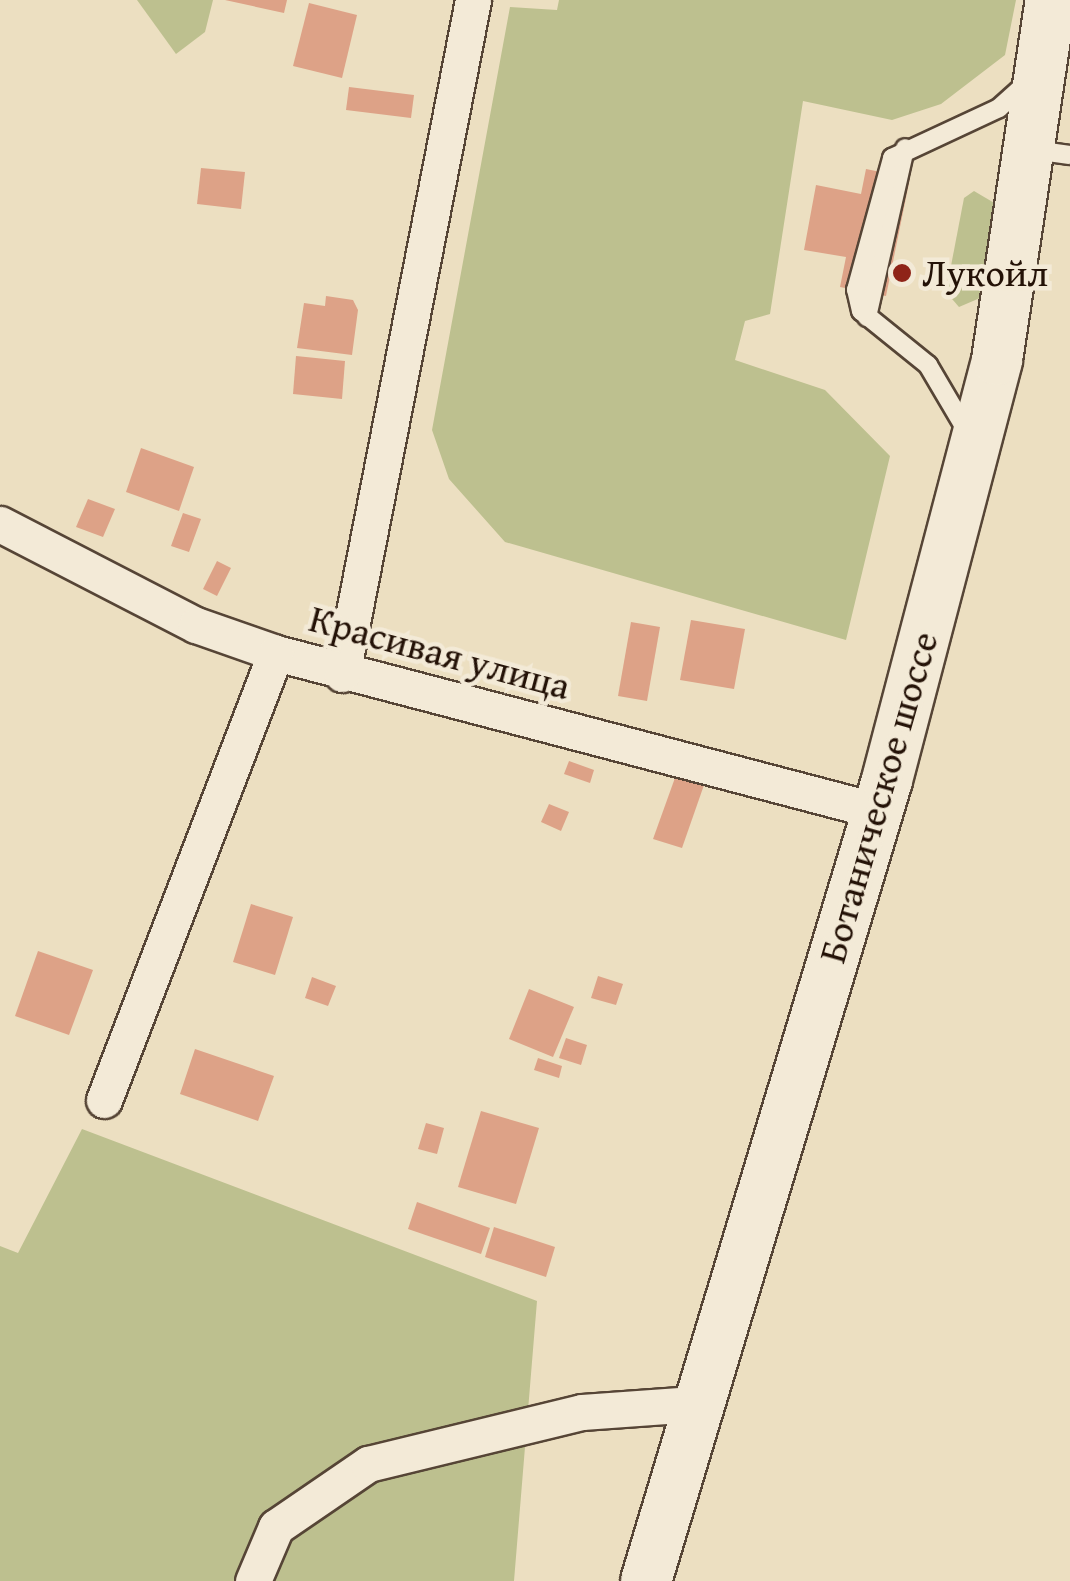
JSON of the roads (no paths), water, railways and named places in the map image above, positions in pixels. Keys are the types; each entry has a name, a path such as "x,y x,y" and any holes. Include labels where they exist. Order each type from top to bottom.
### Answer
{"street":[{"path":"342,674 473,0"},
{"name":"Ботаническое шоссе","path":"646,1581 694,1404 878,811 974,445 1049,152 1040,70 1051,0"},
{"name":"Красивая улица","path":"0,524 196,625 276,653 342,674 878,811"},
{"path":"104,1100 276,653"},
{"path":"252,1581 276,1527 368,1464 582,1412 694,1404"}],"lane":[{"path":"974,445 928,365 867,317 856,290 886,173 905,148 999,108 1040,70"}],"place":[{"name":"Лукойл","path":"902,273"}]}
